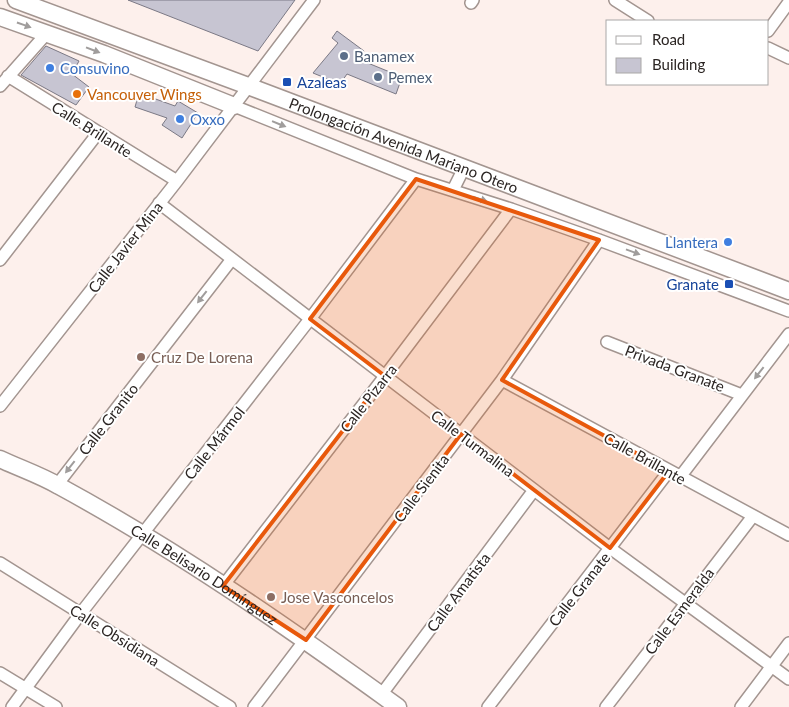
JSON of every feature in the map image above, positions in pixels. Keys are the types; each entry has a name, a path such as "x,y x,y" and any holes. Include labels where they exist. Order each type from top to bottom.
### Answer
{"main road":[{"name":"Prolongación Avenida Mariano Otero","path":"16,0 789,291"},
{"path":"0,17 48,33 234,106"},
{"name":"Calle Belisario Domínguez","path":"0,459 57,485 143,534 306,640 398,707"}],"street":[{"name":"Calle Javier Mina","path":"0,406 177,181 314,0"},
{"path":"615,0 646,20"},
{"path":"769,30 789,2"},
{"path":"0,86 48,33"},
{"path":"769,48 789,58"},
{"name":"Calle Brillante","path":"8,76 177,181"},
{"path":"234,106 416,179 599,240 789,311"},
{"path":"0,260 98,133"},
{"path":"453,190 464,168"},
{"name":"Calle Mármol","path":"12,707 81,614 416,179"},
{"name":"Calle Turmalina","path":"159,204 610,548 771,668 789,679"},
{"name":"Calle Pizarra","path":"223,586 385,376 510,209"},
{"name":"Calle Sienita","path":"254,707 502,380 599,240"},
{"name":"Calle Granito","path":"57,485 232,259"},
{"path":"680,477 789,334"},
{"name":"Privada Granate","path":"607,342 742,395"},
{"name":"Calle Brillante","path":"502,380 789,535"},
{"name":"Calle Granate","path":"488,707 668,471"},
{"name":"Calle Amatista","path":"381,695 534,490"},
{"name":"Calle Esmeralda","path":"606,707 753,516"},
{"name":"Calle Obsidiana","path":"0,563 230,707"},
{"path":"741,707 789,643"},
{"path":"0,673 56,707"}],"highlighted area":[{"path":"416,179 599,240 502,380 669,471 610,548 461,434 306,640 223,586 385,376 310,319"}],"building":[{"path":"128,0 295,0 258,51"},
{"path":"337,31 364,51 358,59 402,77 396,94 347,74 340,84 313,73 338,43 332,38"},
{"name":"Consuvino","path":"46,46 79,61 72,74 89,87 76,105 21,75"},
{"path":"139,93 175,106 178,101 198,113 182,138 162,125 167,118 135,107"}],"place":[{"name":"Banamex","path":"344,56"},
{"name":"Consuvino","path":"50,68"},
{"name":"Pemex","path":"378,77"},
{"name":"Azaleas","path":"287,82"},
{"name":"Vancouver Wings","path":"77,94"},
{"name":"Oxxo","path":"180,119"},
{"name":"Llantera","path":"728,242"},
{"name":"Granate","path":"729,284"},
{"name":"Cruz De Lorena","path":"141,357"},
{"name":"Jose Vasconcelos","path":"271,597"}]}
